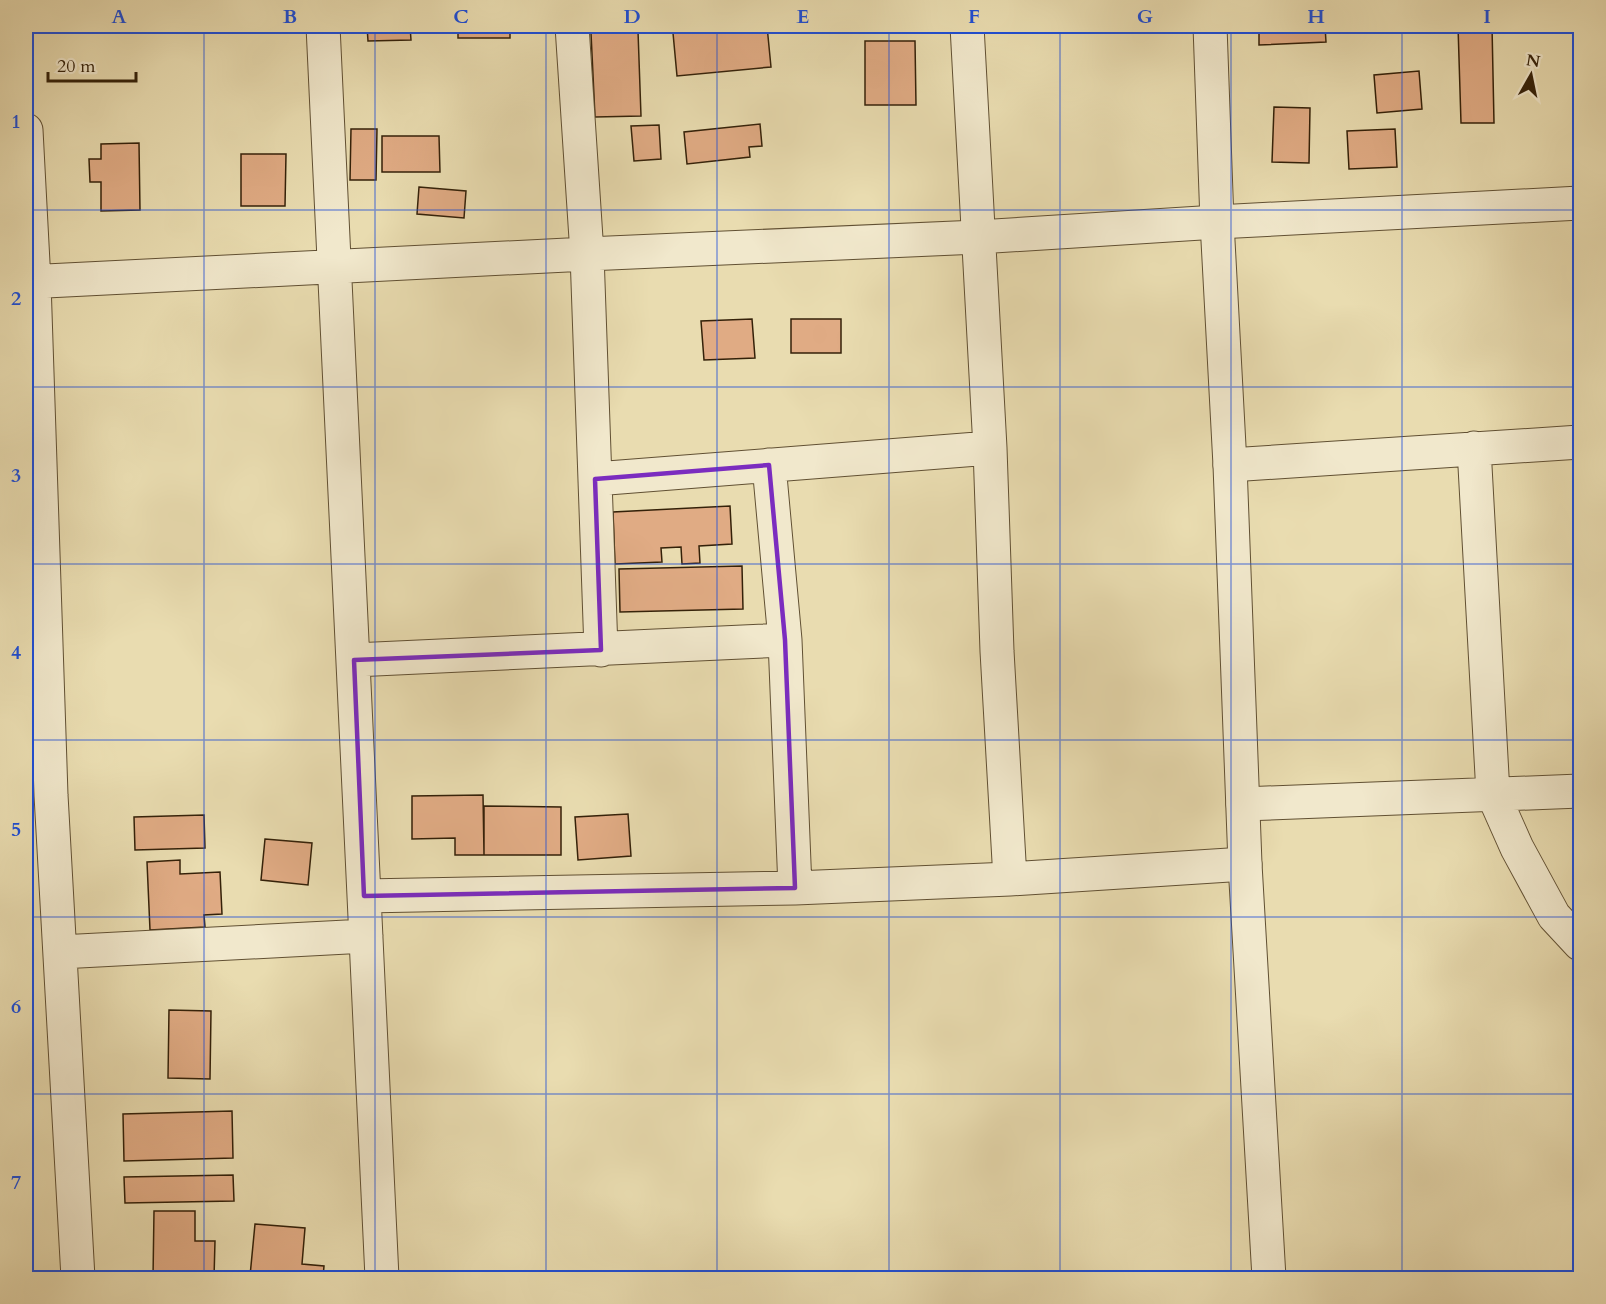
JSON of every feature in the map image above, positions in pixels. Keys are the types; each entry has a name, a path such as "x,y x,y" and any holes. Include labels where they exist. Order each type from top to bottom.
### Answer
{"street":[{"path":"323,26 382,1278"},
{"path":"572,26 587,254 601,650"},
{"path":"967,26 1010,879"},
{"path":"1210,26 1245,864 1269,1278"},
{"path":"26,130 51,795 78,1278"},
{"path":"30,282 978,237 1581,203"},
{"path":"1230,465 1581,442"},
{"path":"595,479 990,447"},
{"path":"1474,448 1493,794 1517,848 1554,916 1581,944"},
{"path":"769,465 785,640 795,888"},
{"path":"354,660 785,640"},
{"path":"1243,804 1581,791"},
{"path":"364,896 795,888 1010,879 1245,864"},
{"path":"60,952 366,936"}],"highlighted area":[{"path":"769,465 785,640 795,888 364,896 354,660 601,650 595,479"}],"building":[{"path":"367,26 410,26 411,40 368,41"},
{"path":"458,26 510,26 510,38 458,38"},
{"path":"767,26 771,67 677,76 673,33"},
{"path":"1259,26 1325,26 1326,42 1259,45"},
{"path":"1458,26 1492,26 1494,123 1461,123"},
{"path":"638,31 641,116 595,117 591,33"},
{"path":"865,41 915,41 916,105 865,105"},
{"path":"1419,71 1422,109 1377,113 1374,75"},
{"path":"1274,107 1310,108 1309,163 1272,162"},
{"path":"760,124 762,146 749,147 750,157 687,164 684,132"},
{"path":"659,125 661,159 634,161 631,126"},
{"path":"351,129 377,129 376,180 350,180"},
{"path":"1395,129 1397,167 1349,169 1347,131"},
{"path":"382,136 439,136 440,172 382,172"},
{"path":"139,143 140,210 101,211 101,182 90,182 89,159 101,159 101,144"},
{"path":"241,154 286,154 285,206 241,206"},
{"path":"419,187 466,191 464,218 417,214"},
{"path":"752,319 755,358 704,360 701,321"},
{"path":"791,319 841,319 841,353 791,353"},
{"path":"730,506 732,544 699,546 700,563 682,564 681,547 661,548 662,562 615,564 613,512"},
{"path":"742,566 743,609 620,612 619,569"},
{"path":"483,795 484,855 455,855 455,838 412,839 412,796"},
{"path":"484,806 561,807 561,855 484,855"},
{"path":"628,814 631,856 578,860 575,817"},
{"path":"204,815 205,848 135,850 134,817"},
{"path":"265,839 312,843 308,885 261,880"},
{"path":"180,860 180,874 220,872 222,914 204,915 205,927 150,930 147,862"},
{"path":"169,1010 211,1011 210,1079 168,1078"},
{"path":"232,1111 233,1158 124,1161 123,1114"},
{"path":"233,1175 234,1201 125,1203 124,1177"},
{"path":"154,1211 195,1211 195,1241 215,1241 214,1278 153,1278"},
{"path":"255,1224 305,1228 302,1264 324,1266 323,1278 250,1276"}]}
